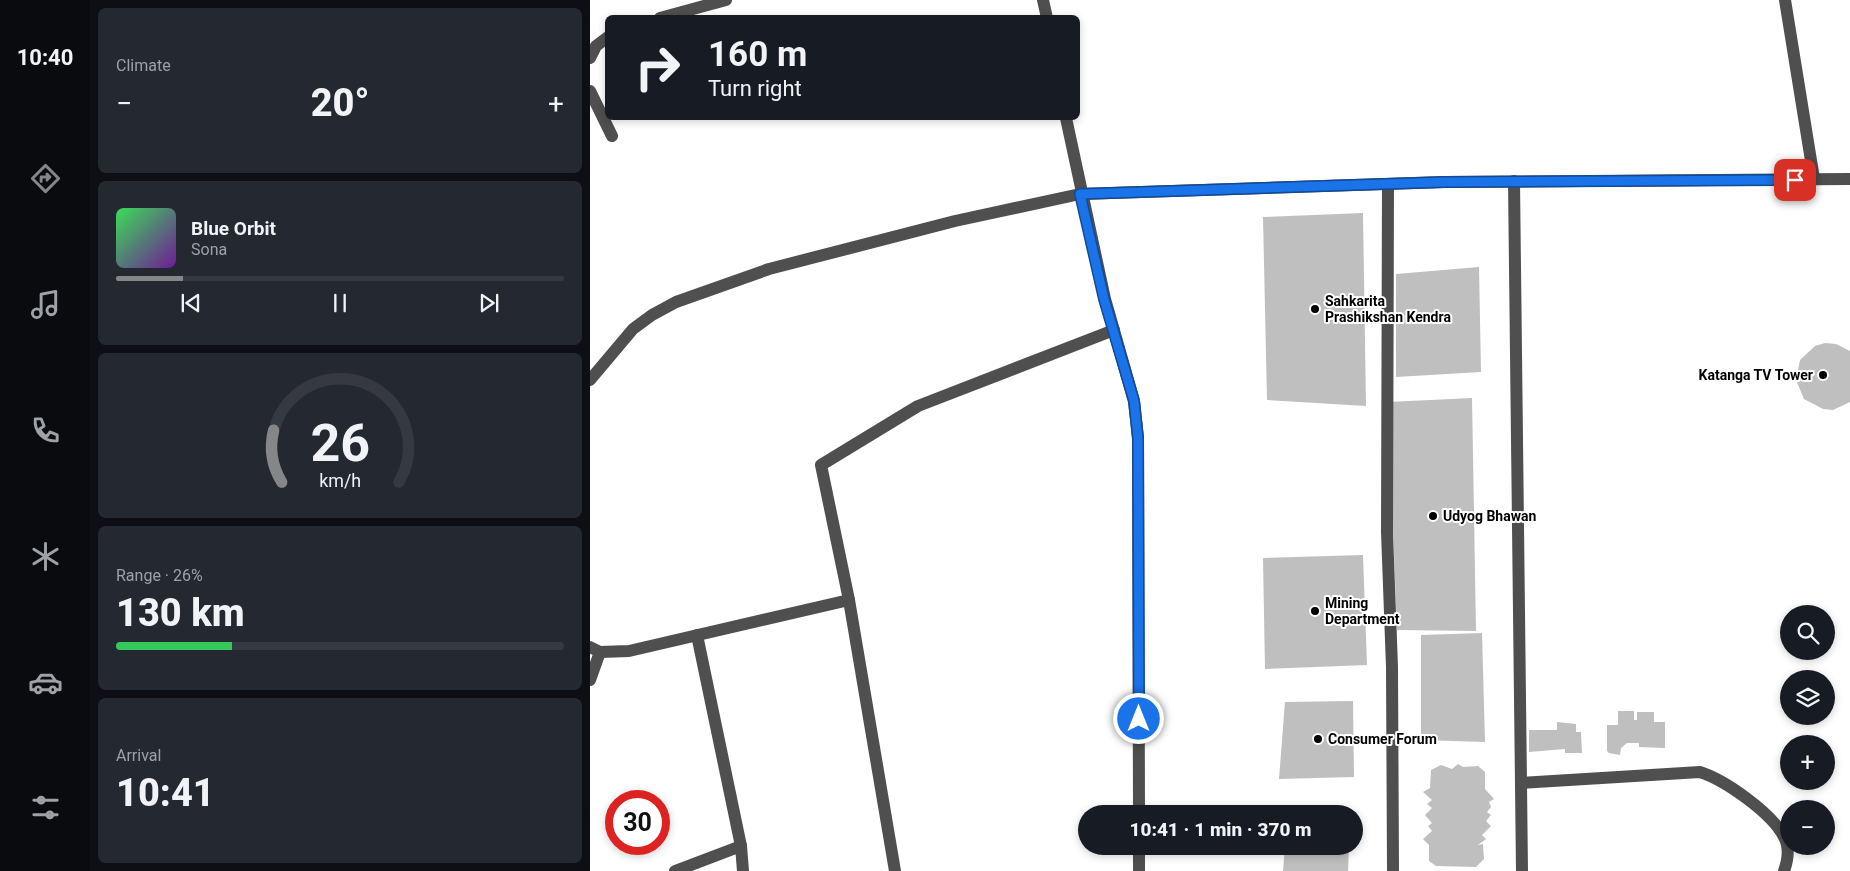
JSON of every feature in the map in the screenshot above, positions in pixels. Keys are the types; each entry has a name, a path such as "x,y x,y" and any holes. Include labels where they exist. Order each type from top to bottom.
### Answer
{"street":[{"path":"671,15 726,0"},
{"path":"1043,0 1046,15"},
{"path":"1785,0 1814,180"},
{"path":"590,58 596,46 605,39"},
{"path":"590,91 612,136"},
{"path":"1066,120 1080,194 1104,299 1134,401 1138,438 1139,805"},
{"path":"590,380 632,329 652,314 676,302 769,269 955,221 1080,194 1514,181 1850,179"},
{"path":"1514,181 1522,871"},
{"path":"1388,184 1387,532 1392,667 1393,871"},
{"path":"895,871 849,600 821,465 918,406 1114,330"},
{"path":"590,680 595,649 628,651 849,600"},
{"path":"697,635 741,846 743,871"},
{"path":"1521,783 1700,772 1713,776 1738,791 1775,824 1785,838 1788,853 1784,871"},
{"path":"675,871 741,846"},
{"path":"1139,855 1139,871"}],"building":[{"name":"Sahkarita Prashikshan Kendra","path":"1363,213 1366,406 1267,400 1263,217"},
{"path":"1479,267 1481,372 1396,377 1396,274"},
{"name":"Katanga TV Tower","path":"1825,343 1836,344 1850,351 1850,402 1833,410 1823,409 1804,399 1796,380 1800,360 1815,346"},
{"name":"Udyog Bhawan","path":"1472,398 1476,631 1397,630 1388,402"},
{"name":"Mining Department","path":"1363,555 1367,665 1265,669 1263,558"},
{"path":"1482,633 1485,742 1421,740 1421,635"},
{"name":"Consumer Forum","path":"1353,701 1354,777 1279,779 1285,702"},
{"path":"1618,711 1634,711 1634,720 1637,720 1637,712 1654,712 1654,722 1665,722 1665,748 1639,747 1639,743 1627,743 1621,748 1620,755 1609,753 1607,751 1607,725 1618,725"},
{"path":"1557,722 1576,724 1576,732 1581,732 1582,753 1565,753 1565,749 1529,752 1529,730 1557,730"},
{"path":"1458,764 1463,767 1478,766 1485,772 1485,789 1494,799 1489,802 1491,807 1487,812 1491,815 1486,821 1491,826 1482,835 1486,839 1478,845 1483,844 1484,859 1476,867 1436,866 1429,861 1429,845 1423,839 1432,831 1428,826 1432,823 1425,815 1432,808 1427,804 1432,800 1423,792 1430,788 1431,770 1441,765 1452,769"},
{"path":"1284,855 1349,855 1348,871 1283,871"}],"place":[{"name":"Sahkarita Prashikshan Kendra","path":"1315,309"},
{"name":"Katanga TV Tower","path":"1823,375"},
{"name":"Udyog Bhawan","path":"1433,516"},
{"name":"Mining Department","path":"1315,611"},
{"name":"Consumer Forum","path":"1318,739"}],"route":[{"path":"1139,719 1138,438 1134,401 1104,299 1080,194 1445,182 1795,180"}]}
